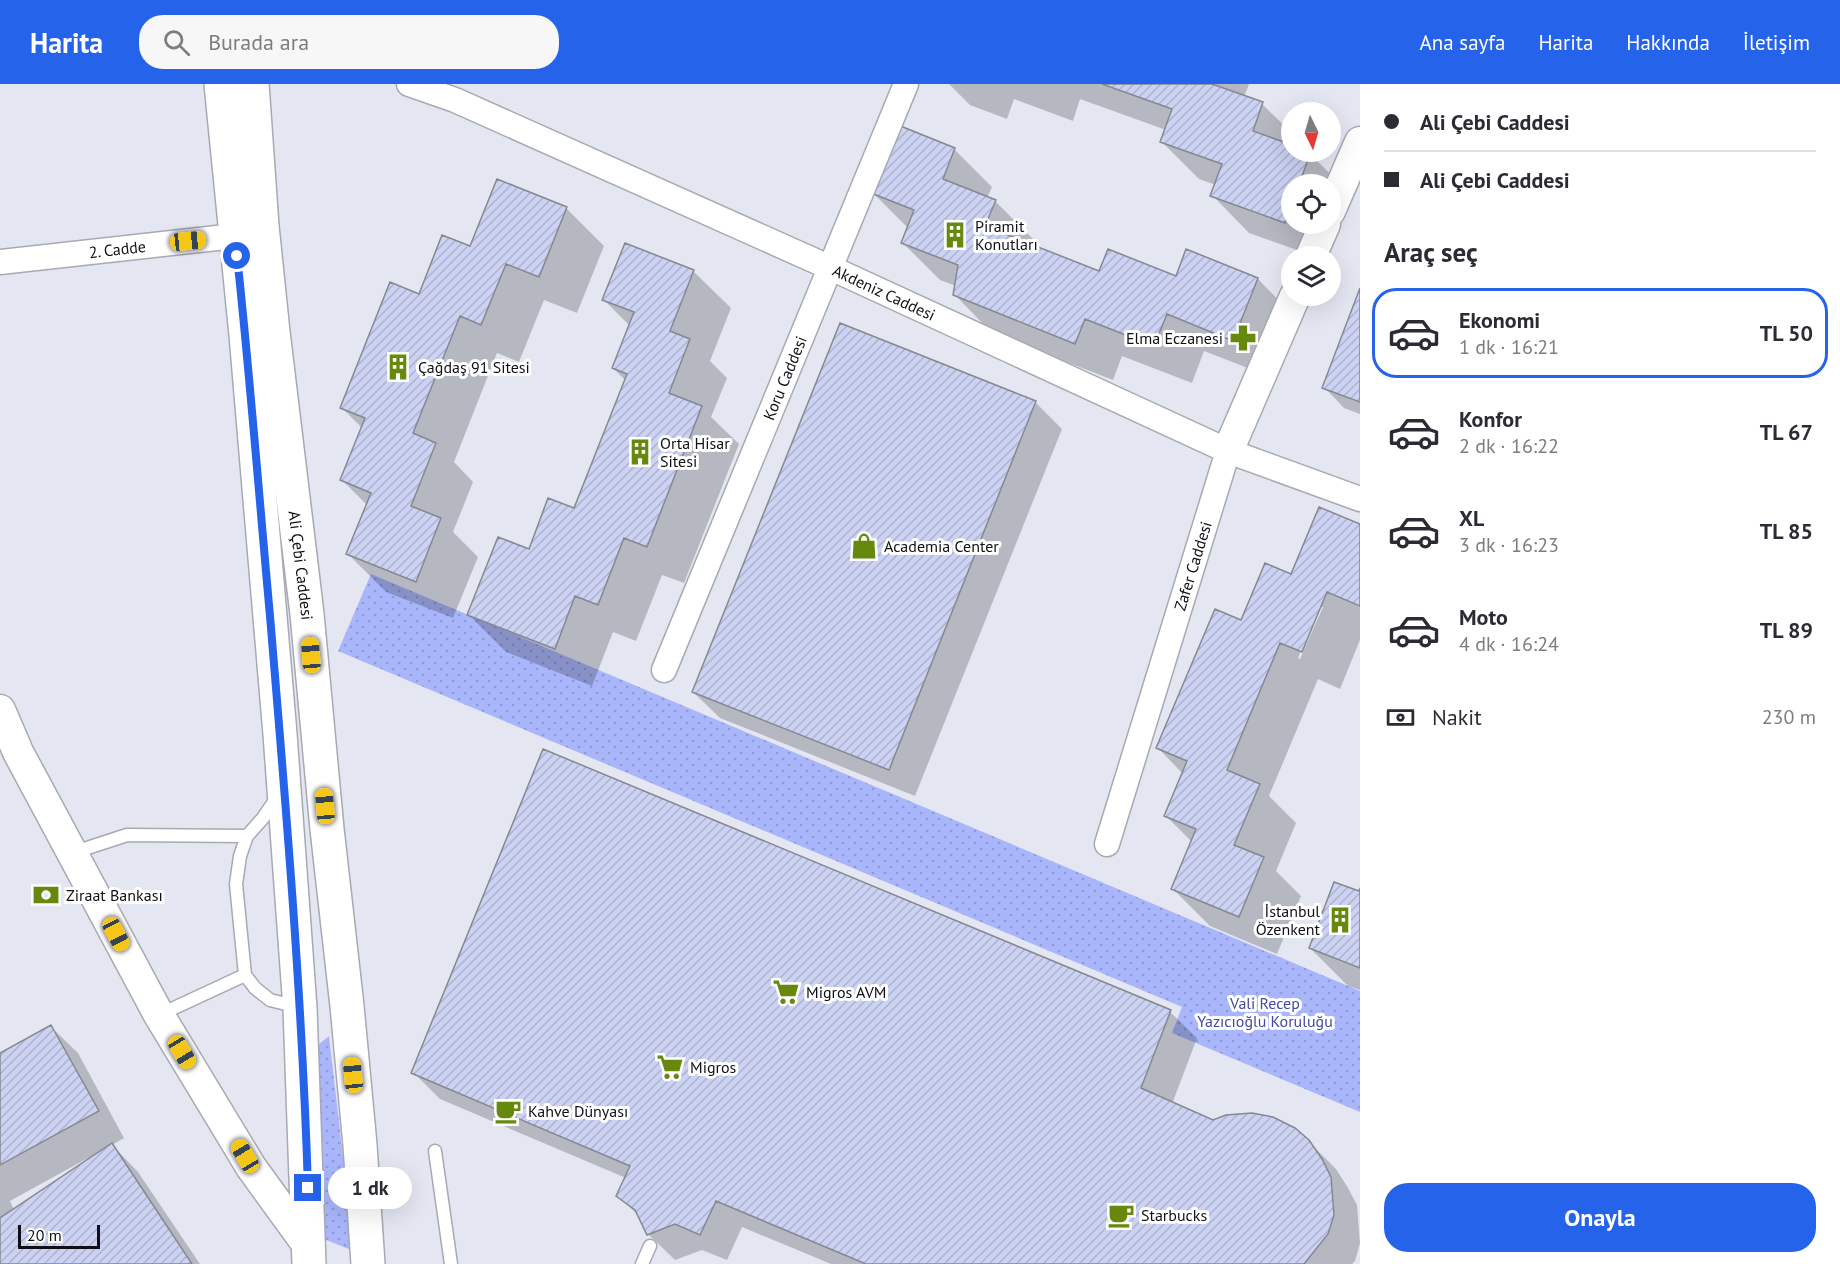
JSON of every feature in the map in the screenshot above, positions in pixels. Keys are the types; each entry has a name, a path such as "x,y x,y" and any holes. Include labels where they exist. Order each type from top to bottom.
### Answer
{"main road":[{"name":"Ali Çebi Caddesi","path":"221,84 248,358 283,781 300,1008 314,1258"},
{"name":"Ali Çebi Caddesi","path":"252,84 263,238 307,614 327,829 347,1006 368,1264"},
{"path":"300,1008 347,1006"}],"street":[{"name":"Akdeniz Caddesi","path":"409,84 458,92 831,268 1228,451 1360,499"},
{"name":"Koru Caddesi","path":"664,670 906,84"},
{"path":"1341,186 1360,142"},
{"name":"2. Cadde","path":"0,262 235,236"},
{"name":"Zafer Caddesi","path":"1107,844 1228,451 1290,306"},
{"path":"0,710 18,752 159,1015 251,1167 314,1258"}],"lane":[{"path":"283,781 278,796 247,836 240,856 236,884 245,975 255,988 270,1000 300,1008"},
{"path":"72,853 128,835 247,836"},
{"path":"159,1015 245,975"},
{"path":"435,1151 451,1264"},
{"path":"642,1264 650,1246"}],"green space":[{"name":"Vali Recep Yazıcıoğlu Koruluğu","path":"371,574 1360,991 1360,1112 1172,1033 1182,1007 338,651"},
{"path":"329,1036 354,1251 321,1238 313,1049"}],"building":[{"path":"1102,84 1212,84 1263,102 1253,131 1281,141 1281,162 1307,162 1303,174 1281,174 1281,222 1210,196 1222,164 1160,142 1172,109"},
{"name":"Piramit Konutları","path":"898,125 955,148 943,179 996,200 985,226 1099,271 1108,249 1176,276 1186,249 1258,278 1233,341 1167,314 1154,346 1085,319 1075,344 953,295 958,265 901,243 914,210 871,193"},
{"name":"Çağdaş 91 Sitesi","path":"497,179 567,207 539,277 506,264 481,325 460,316 413,433 436,443 411,506 441,518 416,582 346,554 371,493 340,480 365,418 340,408 390,282 419,294 442,235 470,246"},
{"name":"Orta Hisar Sitesi","path":"625,243 694,270 670,331 690,339 669,393 702,406 647,547 624,538 598,605 575,596 555,649 467,615 498,537 529,549 548,498 574,508 627,374 612,368 634,312 602,300"},
{"path":"1360,288 1360,402 1322,388"},
{"name":"Academia Center","path":"840,323 1036,401 889,770 692,692"},
{"path":"1319,507 1360,524 1360,606 1327,592 1302,652 1280,643 1227,770 1260,784 1234,845 1264,857 1239,917 1171,889 1196,829 1164,816 1187,761 1156,748 1215,609 1241,620 1265,563 1291,574"},
{"name":"Migros AVM","path":"543,749 1171,1010 1141,1088 1213,1120 1226,1115 1252,1113 1273,1117 1295,1128 1309,1140 1331,1177 1334,1215 1328,1234 1304,1264 866,1264 716,1201 700,1235 675,1224 647,1235 635,1210 616,1196 630,1166 411,1073"},
{"name":"İstanbul Özenkent","path":"1334,882 1359,891 1360,888 1360,968 1309,948"},
{"path":"51,1025 99,1111 0,1165 0,1053"},
{"path":"112,1143 192,1264 0,1264 0,1218"}],"place":[{"name":"Piramit Konutları","path":"955,235"},
{"name":"Elma Eczanesi","path":"1243,338"},
{"name":"Çağdaş 91 Sitesi","path":"398,367"},
{"name":"Orta Hisar Sitesi","path":"640,452"},
{"name":"Academia Center","path":"864,546"},
{"name":"Ziraat Bankası","path":"46,895"},
{"name":"İstanbul Özenkent","path":"1340,920"},
{"name":"Migros AVM","path":"786,992"},
{"name":"Migros","path":"670,1067"},
{"name":"Kahve Dünyası","path":"508,1111"},
{"name":"Starbucks","path":"1121,1215"}],"route":[{"path":"237,256 248,358 282,758 300,1008 308,1188"}]}
